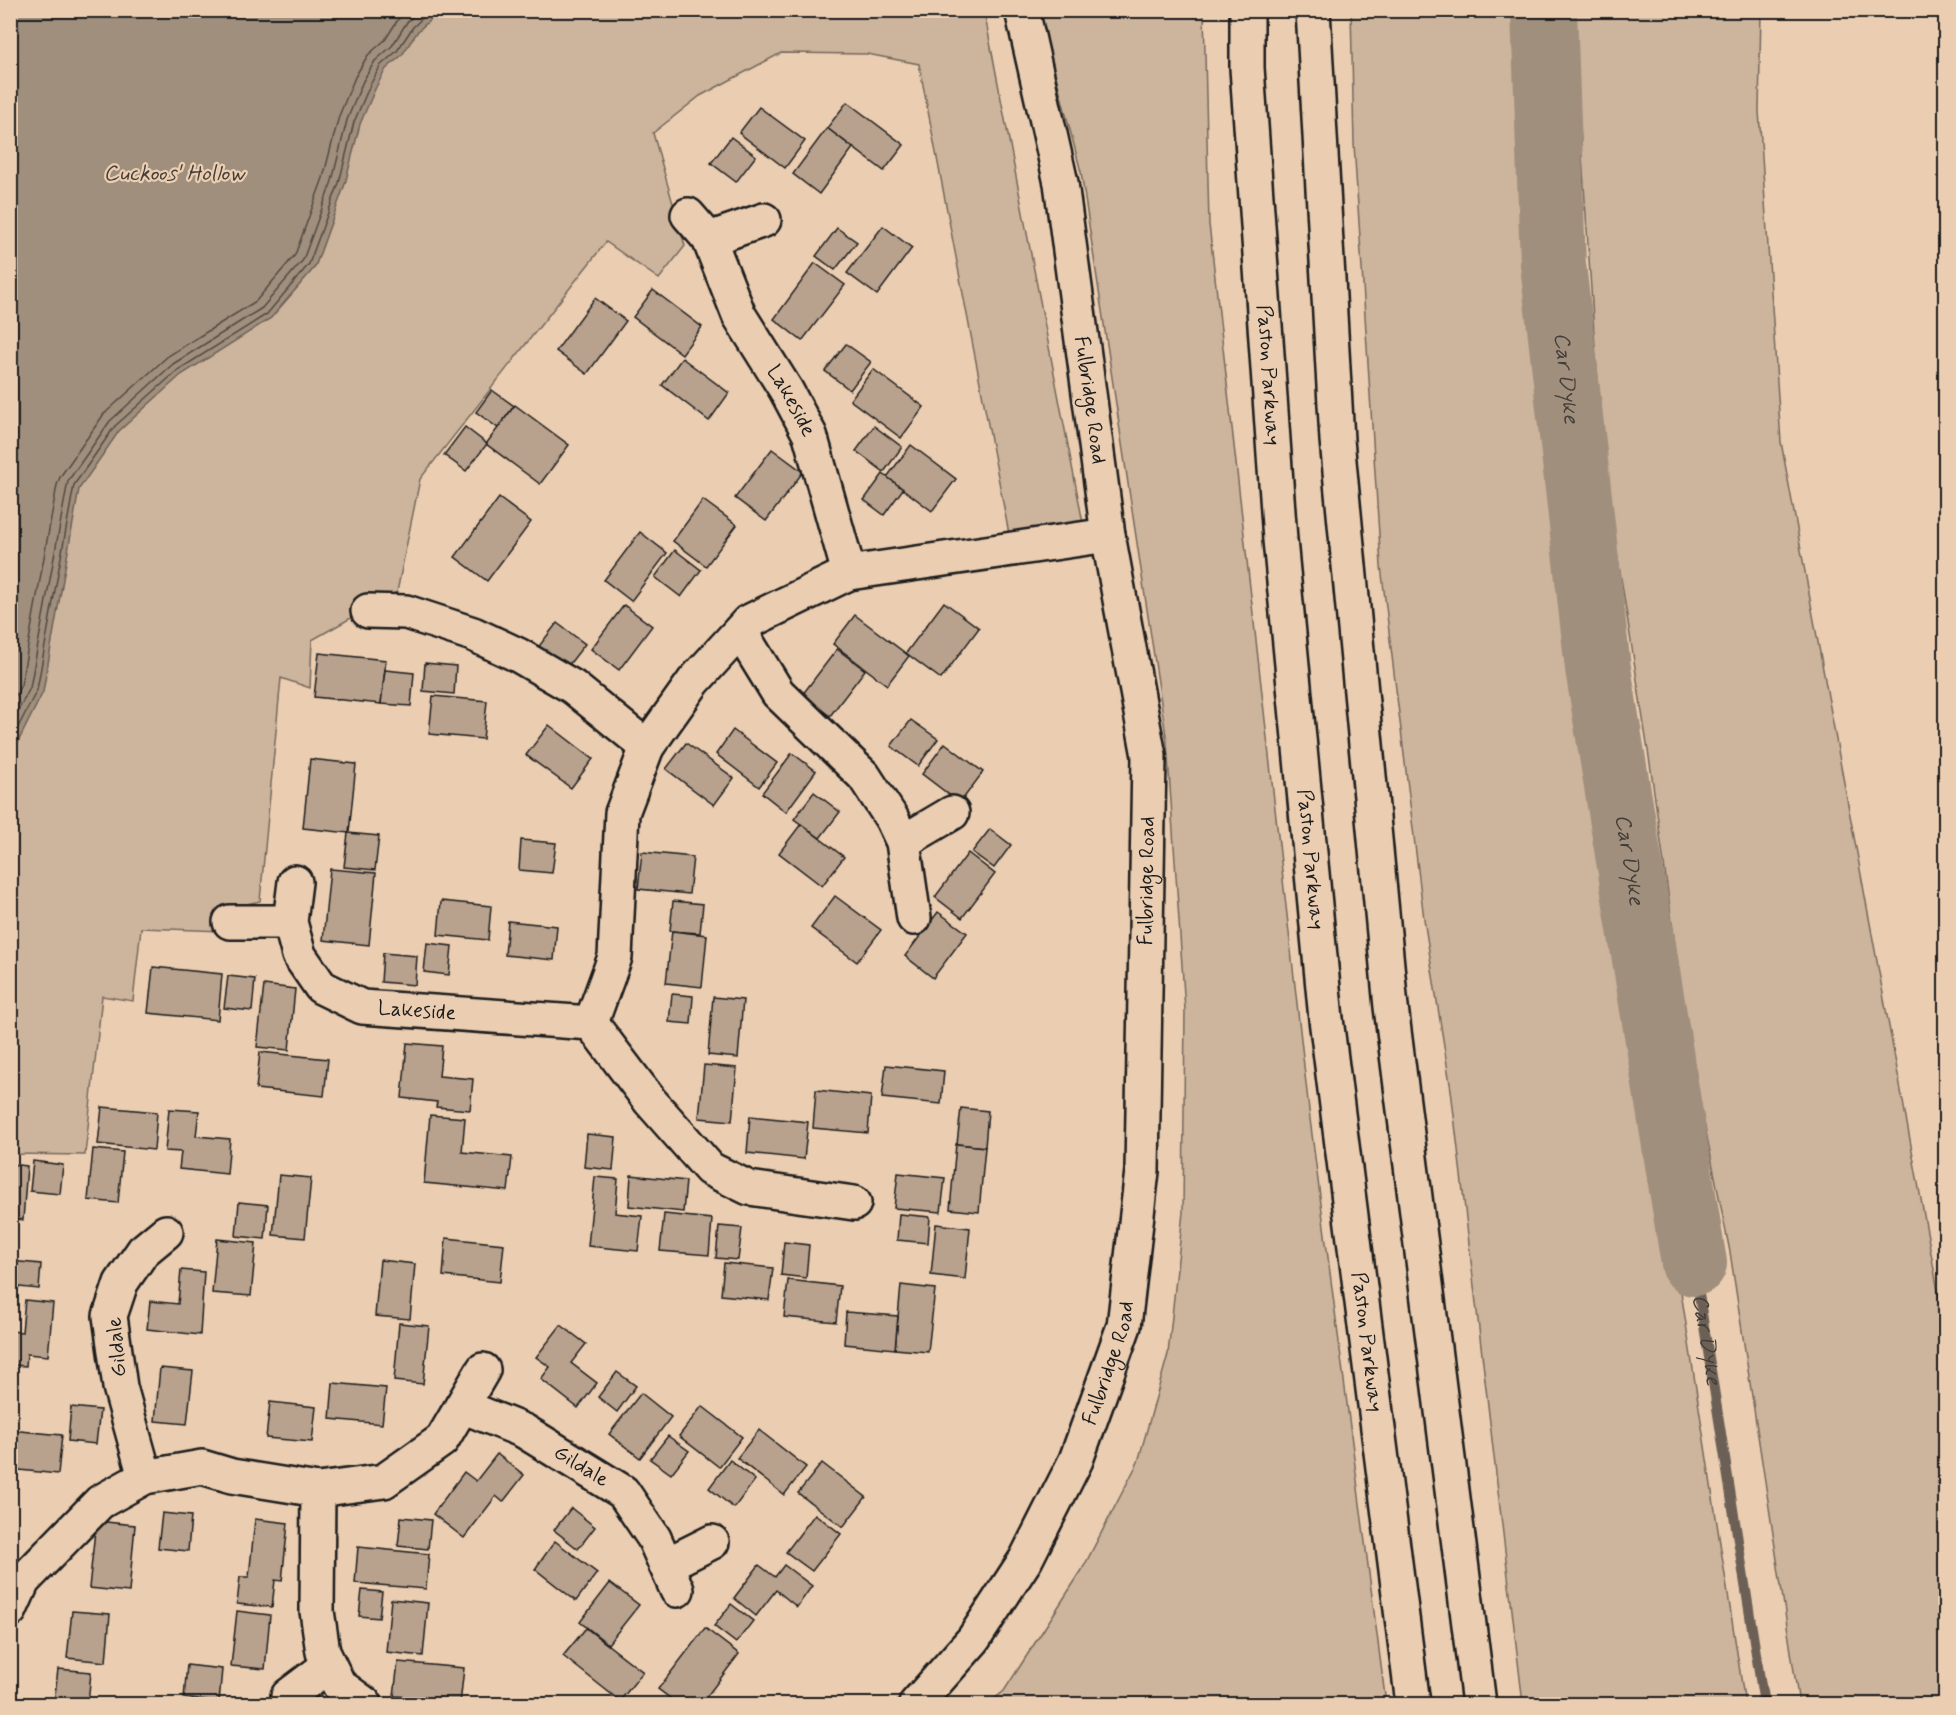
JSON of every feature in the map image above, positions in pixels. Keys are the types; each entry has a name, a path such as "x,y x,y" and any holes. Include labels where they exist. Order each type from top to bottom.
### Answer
{"main road":[{"name":"Fulbridge Road","path":"916,1704 973,1640 1026,1559 1076,1460 1124,1326 1142,1171 1149,756 1108,535 1060,183 1022,10"},
{"name":"Paston Parkway","path":"1246,10 1247,68 1280,540 1323,984 1413,1704"},
{"path":"1313,10 1337,440 1391,1007 1479,1704"},
{"name":"Lakeside","path":"764,220 699,227 739,315 786,390 810,435 849,573"},
{"path":"854,1203 749,1188 710,1169 650,1101 591,1023 615,957 622,813 647,747 694,681 748,622 849,573 1108,535"},
{"path":"368,611 406,612 473,634 518,655 573,687 647,747"},
{"path":"740,631 778,693 864,776 892,819 903,842 914,918"},
{"path":"903,842 952,813"},
{"name":"Lakeside","path":"295,882 290,922 299,955 321,987 362,1007 591,1023"},
{"path":"230,922 290,922"},
{"name":"Gildale","path":"145,1477 120,1387 110,1316 122,1283 137,1259 165,1232"},
{"path":"15,1588 100,1502 145,1477 202,1467 232,1476 318,1490 384,1481 442,1440 483,1370"},
{"name":"Gildale","path":"462,1406 524,1431 623,1492 654,1538 672,1577 712,1542"},
{"path":"318,1490 317,1611 323,1652 339,1685 365,1704"},
{"path":"288,1696 329,1665"}],"shaded area":[{"path":"11,11 984,11 1083,523 1009,534 919,64 867,54 781,53 700,96 653,133 685,246 659,279 606,242 420,479 397,592 312,640 310,688 281,678 260,901 229,908 223,931 141,928 133,1001 102,996 85,1155 11,1154"},
{"path":"1039,11 1204,11 1209,224 1310,1119 1386,1704 988,1704 1004,1691 1082,1570 1138,1462 1168,1354 1183,1212 1185,1010 1167,742 1081,172"},
{"path":"1351,11 1518,11 1518,125 1536,329 1745,1704 1523,1704 1451,1090 1424,919 1381,566 1354,144"},
{"path":"1576,11 1761,11 1759,111 1781,442 1945,1329 1945,1704 1799,1704 1730,1252 1690,1052 1651,770 1607,488 1578,97"}],"water":[{"name":"Cuckoos' Hollow","path":"11,10 440,11 418,31 402,55 386,69 376,87 360,124 345,184 315,267 271,318 181,375 119,431 79,489 43,692 11,756"}],"building":[{"path":"847,102 904,145 884,171 827,128"},
{"path":"759,107 805,141 785,168 739,133"},
{"path":"827,128 853,148 819,194 793,174"},
{"path":"731,137 756,156 736,182 711,163"},
{"path":"883,226 912,248 877,295 847,273"},
{"path":"837,228 857,242 835,270 816,256"},
{"path":"815,263 845,285 802,341 774,319"},
{"path":"653,290 702,327 682,354 633,317"},
{"path":"595,298 626,321 587,374 556,351"},
{"path":"846,344 871,362 850,390 825,371"},
{"path":"682,358 729,393 709,421 662,385"},
{"path":"873,369 924,407 901,438 850,400"},
{"path":"492,390 514,406 498,428 476,412"},
{"path":"515,405 569,445 540,484 486,444"},
{"path":"874,426 902,447 884,472 856,451"},
{"path":"465,427 487,444 466,471 444,455"},
{"path":"911,445 956,479 932,511 887,477"},
{"path":"772,449 803,472 766,521 735,498"},
{"path":"883,474 903,489 884,515 864,500"},
{"path":"499,498 531,522 487,581 455,557"},
{"path":"703,500 737,525 706,566 673,541"},
{"path":"640,532 667,553 631,601 604,580"},
{"path":"675,550 701,570 681,597 655,577"},
{"path":"944,602 979,628 941,679 906,653"},
{"path":"624,605 652,626 619,670 591,649"},
{"path":"855,615 909,656 887,685 833,644"},
{"path":"557,623 585,644 564,671 536,650"},
{"path":"837,649 865,670 830,716 802,695"},
{"path":"319,653 386,660 381,704 314,697"},
{"path":"425,663 456,666 454,694 423,691"},
{"path":"385,670 414,673 411,706 381,704"},
{"path":"433,696 487,701 483,739 429,734"},
{"path":"911,720 938,739 918,766 891,746"},
{"path":"549,725 593,759 571,788 526,755"},
{"path":"733,730 777,763 759,787 716,754"},
{"path":"686,743 734,778 714,805 666,769"},
{"path":"945,743 983,772 960,803 922,774"},
{"path":"792,753 816,771 786,812 762,793"},
{"path":"310,759 356,764 349,833 303,828"},
{"path":"814,792 840,812 820,838 794,819"},
{"path":"801,824 844,857 822,886 779,853"},
{"path":"990,829 1011,845 994,868 972,852"},
{"path":"348,833 379,836 375,870 344,867"},
{"path":"521,840 556,843 552,873 519,870"},
{"path":"642,852 693,857 689,894 638,889"},
{"path":"968,853 995,874 962,918 935,897"},
{"path":"330,869 376,873 369,945 323,940"},
{"path":"835,896 881,930 857,962 811,928"},
{"path":"441,901 491,906 488,940 438,935"},
{"path":"673,901 703,904 700,933 670,931"},
{"path":"938,912 967,933 933,978 905,956"},
{"path":"508,921 557,926 554,960 505,955"},
{"path":"672,931 707,935 702,987 666,983"},
{"path":"427,943 452,946 449,975 424,972"},
{"path":"383,953 417,956 415,985 381,982"},
{"path":"153,967 222,974 218,1020 148,1013"},
{"path":"228,976 255,979 252,1011 224,1008"},
{"path":"264,985 295,989 289,1050 257,1047"},
{"path":"672,994 693,996 691,1024 669,1022"},
{"path":"713,997 743,1000 738,1058 708,1055"},
{"path":"407,1043 442,1046 439,1076 473,1079 470,1110 436,1107 437,1102 402,1098"},
{"path":"260,1052 328,1059 324,1096 256,1089"},
{"path":"704,1065 737,1068 732,1121 699,1118"},
{"path":"886,1065 944,1071 941,1104 882,1098"},
{"path":"816,1090 871,1096 868,1133 813,1128"},
{"path":"102,1107 157,1112 154,1150 98,1144"},
{"path":"961,1108 988,1111 985,1147 957,1144"},
{"path":"169,1109 199,1111 196,1136 230,1139 227,1174 179,1169 181,1152 165,1151"},
{"path":"430,1115 465,1118 462,1152 512,1157 508,1191 424,1183"},
{"path":"750,1116 808,1122 804,1159 747,1153"},
{"path":"587,1134 616,1137 613,1170 584,1167"},
{"path":"956,1144 985,1147 979,1212 950,1209"},
{"path":"93,1149 123,1152 118,1203 88,1200"},
{"path":"33,1161 63,1165 60,1194 30,1191"},
{"path":"10,1164 27,1166 23,1220 10,1218"},
{"path":"898,1173 945,1178 941,1212 894,1208"},
{"path":"279,1175 311,1178 305,1238 273,1235"},
{"path":"631,1175 686,1181 683,1212 629,1206"},
{"path":"595,1177 618,1179 615,1213 642,1216 638,1251 588,1246"},
{"path":"239,1202 268,1205 265,1239 236,1236"},
{"path":"664,1214 712,1219 709,1255 660,1251"},
{"path":"899,1214 930,1217 928,1243 897,1240"},
{"path":"936,1224 970,1228 965,1279 931,1275"},
{"path":"719,1226 742,1228 738,1260 716,1258"},
{"path":"446,1238 504,1244 500,1282 443,1276"},
{"path":"217,1239 256,1243 251,1296 212,1293"},
{"path":"784,1242 809,1245 806,1278 781,1275"},
{"path":"380,1260 415,1264 410,1319 375,1316"},
{"path":"10,1261 41,1264 39,1289 10,1286"},
{"path":"724,1263 773,1268 769,1300 721,1295"},
{"path":"181,1270 204,1272 200,1335 147,1329 150,1301 178,1304"},
{"path":"788,1280 840,1286 836,1322 784,1317"},
{"path":"901,1285 935,1289 928,1352 895,1349"},
{"path":"25,1300 53,1303 48,1356 27,1354 26,1366 10,1365 10,1331 22,1332"},
{"path":"846,1312 898,1316 895,1349 844,1344"},
{"path":"399,1323 429,1326 423,1384 394,1381"},
{"path":"561,1325 586,1344 571,1363 597,1383 578,1408 541,1379 550,1367 536,1357"},
{"path":"160,1368 193,1371 187,1424 155,1421"},
{"path":"617,1372 636,1386 617,1412 598,1397"},
{"path":"333,1383 386,1388 382,1424 330,1419"},
{"path":"641,1393 671,1417 640,1458 609,1434"},
{"path":"270,1402 316,1407 312,1442 266,1438"},
{"path":"702,1406 742,1437 719,1467 679,1436"},
{"path":"71,1407 100,1410 96,1444 68,1441"},
{"path":"10,1430 62,1435 58,1474 10,1469"},
{"path":"759,1430 806,1467 784,1495 737,1458"},
{"path":"668,1436 689,1451 671,1474 650,1459"},
{"path":"497,1454 524,1475 503,1502 496,1496 464,1538 433,1514 464,1472 476,1481"},
{"path":"730,1460 755,1480 734,1508 709,1488"},
{"path":"822,1463 866,1497 843,1527 798,1493"},
{"path":"571,1508 595,1527 578,1549 554,1530"},
{"path":"162,1513 191,1516 188,1551 158,1548"},
{"path":"815,1514 841,1534 812,1571 786,1552"},
{"path":"401,1517 431,1520 428,1549 398,1546"},
{"path":"255,1519 288,1523 282,1581 275,1580 272,1607 237,1604 240,1577 249,1577"},
{"path":"96,1521 135,1525 129,1592 89,1588"},
{"path":"555,1541 597,1573 576,1601 535,1569"},
{"path":"358,1547 429,1554 426,1589 355,1583"},
{"path":"759,1565 775,1577 784,1565 812,1586 797,1607 776,1590 756,1616 734,1598"},
{"path":"610,1583 639,1605 608,1644 580,1622"},
{"path":"362,1590 382,1592 379,1618 359,1616"},
{"path":"391,1599 428,1603 423,1656 386,1652"},
{"path":"731,1604 753,1621 736,1643 714,1626"},
{"path":"72,1611 110,1614 106,1662 67,1658"},
{"path":"237,1611 270,1615 265,1669 231,1666"},
{"path":"586,1628 643,1672 620,1701 563,1656"},
{"path":"705,1628 739,1654 701,1704 678,1704 658,1689"},
{"path":"398,1662 464,1668 460,1704 422,1704 423,1698 394,1696"},
{"path":"187,1665 222,1669 219,1702 184,1698"},
{"path":"58,1669 91,1672 88,1704 54,1704"}],"waterway":[{"name":"Car Dyke","path":"1544,10 1553,264 1598,668 1694,1263"},
{"name":"Car Dyke","path":"1694,1263 1764,1704"}]}
